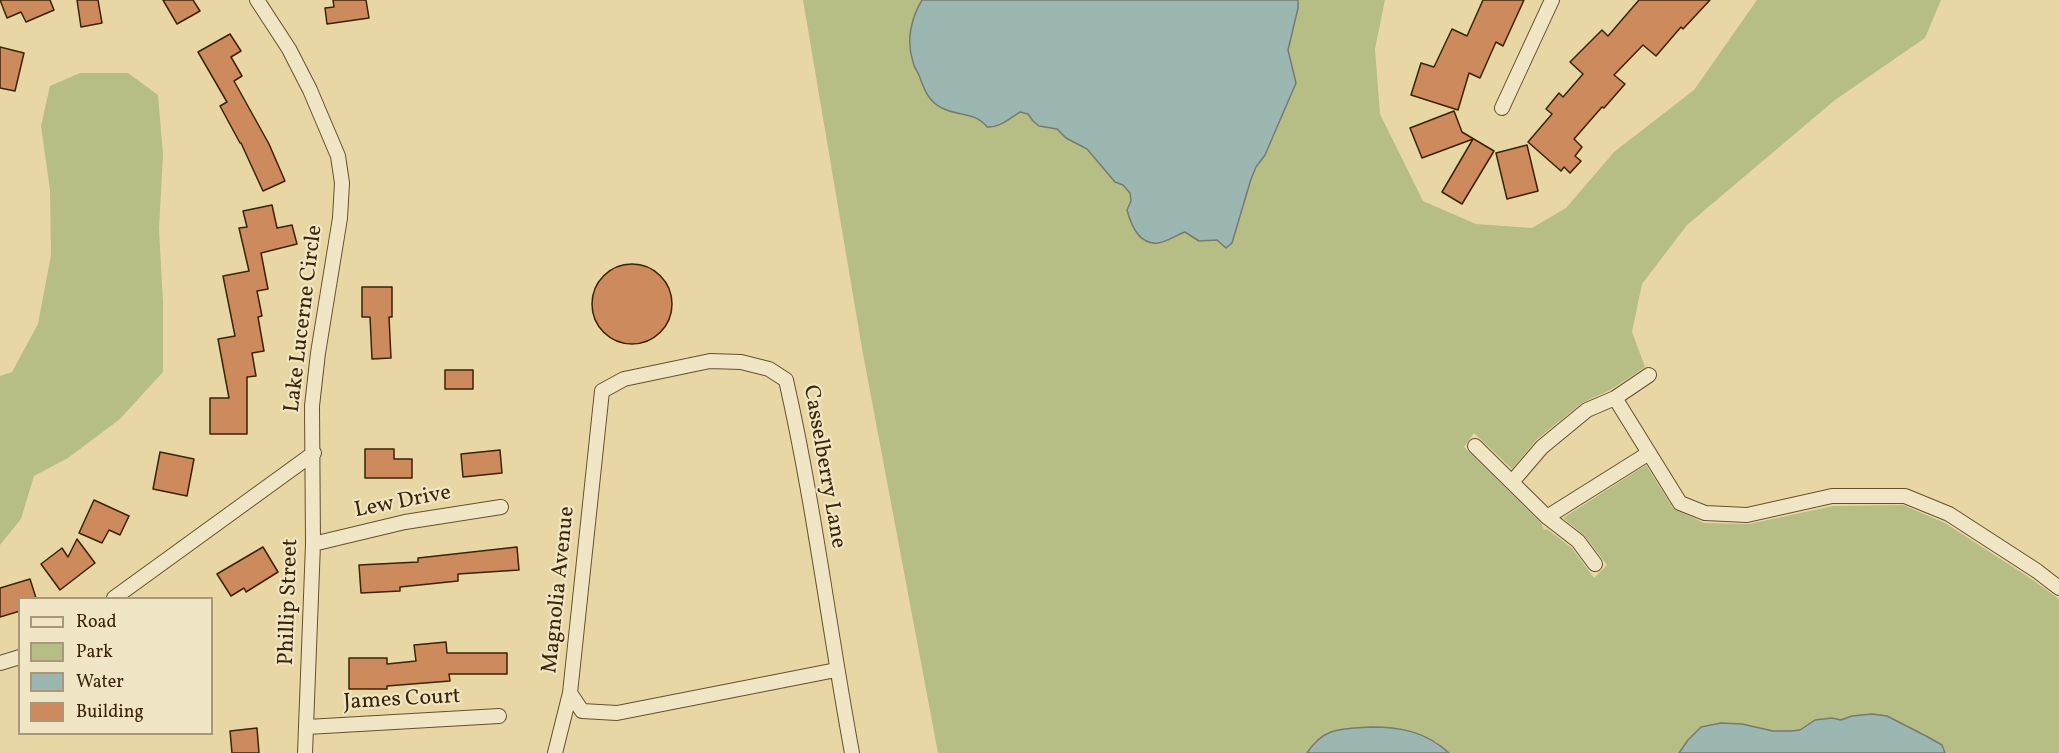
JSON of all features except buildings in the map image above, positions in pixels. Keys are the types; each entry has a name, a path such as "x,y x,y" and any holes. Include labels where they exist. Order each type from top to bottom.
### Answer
{"street":[{"name":"Lake Lucerne Circle","path":"257,0 289,49 310,90 338,156 342,183 340,218 314,385 312,406 314,453"},
{"path":"1502,108 1552,0"},
{"name":"Casselberry Lane","path":"602,391 624,379 710,361 741,362 770,369 786,380 800,443 836,670 852,753"},
{"path":"1512,482 1542,447 1587,410 1614,398 1649,375"},
{"name":"Magnolia Avenue","path":"602,391 570,693 582,711 617,713 836,670"},
{"path":"1614,398 1680,502 1705,513 1747,515 1832,496 1905,496 1949,514 2059,588"},
{"path":"1475,446 1547,518 1578,541 1595,564"},
{"name":"Phillip Street","path":"305,753 314,453"},
{"path":"115,597 314,453"},
{"path":"1547,518 1649,453"},
{"name":"Lew Drive","path":"313,544 405,522 501,507"},
{"path":"0,663 18,658"},
{"path":"555,753 570,693"},
{"name":"James Court","path":"307,727 499,716"}],"green space":[{"path":"803,0 922,0 915,14 912,62 944,109 1001,124 1020,112 1028,114 1039,125 1057,129 1066,138 1086,149 1115,182 1123,185 1130,193 1131,201 1127,210 1168,239 1185,232 1199,241 1217,240 1232,243 1251,179 1265,155 1296,83 1288,50 1298,0 1385,0 1375,49 1380,114 1423,201 1476,224 1532,228 1566,208 1614,152 1694,90 1757,0 1941,0 1925,38 1835,100 1687,225 1642,284 1632,332 1645,367 1610,390 1582,403 1537,439 1512,469 1474,433 1464,447 1541,523 1544,530 1547,529 1572,548 1594,578 1607,565 1584,535 1563,518 1646,465 1673,508 1704,523 1749,524 1833,506 1903,505 1945,523 2059,599 2059,753 1945,753 1942,745 1887,716 1852,716 1841,720 1832,718 1815,720 1800,730 1791,731 1773,731 1742,724 1721,723 1701,727 1679,753 1449,753 1435,741 1315,741 1307,753 938,753 863,354"},
{"path":"80,73 128,73 158,95 163,155 159,229 163,302 163,372 120,419 68,458 34,476 21,519 0,545 0,376 12,372 38,324 51,255 50,190 41,126 50,86"}],"water":[{"path":"922,0 1298,0 1288,50 1296,83 1265,155 1251,179 1232,243 1226,248 1217,240 1199,241 1185,232 1158,243 1146,241 1137,233 1127,210 1131,201 1130,193 1123,185 1115,182 1087,149 1066,138 1057,129 1039,126 1028,114 1020,112 1001,124 987,127 977,119 937,105 925,90 911,54 911,30"},
{"path":"1872,714 1887,716 1926,736 1942,745 1945,753 1679,753 1701,727 1721,723 1742,724 1773,731 1791,731 1800,730 1815,720 1832,718 1841,720 1852,716"},
{"path":"1371,727 1413,732 1431,740 1449,753 1307,753 1320,738 1334,731"}]}
